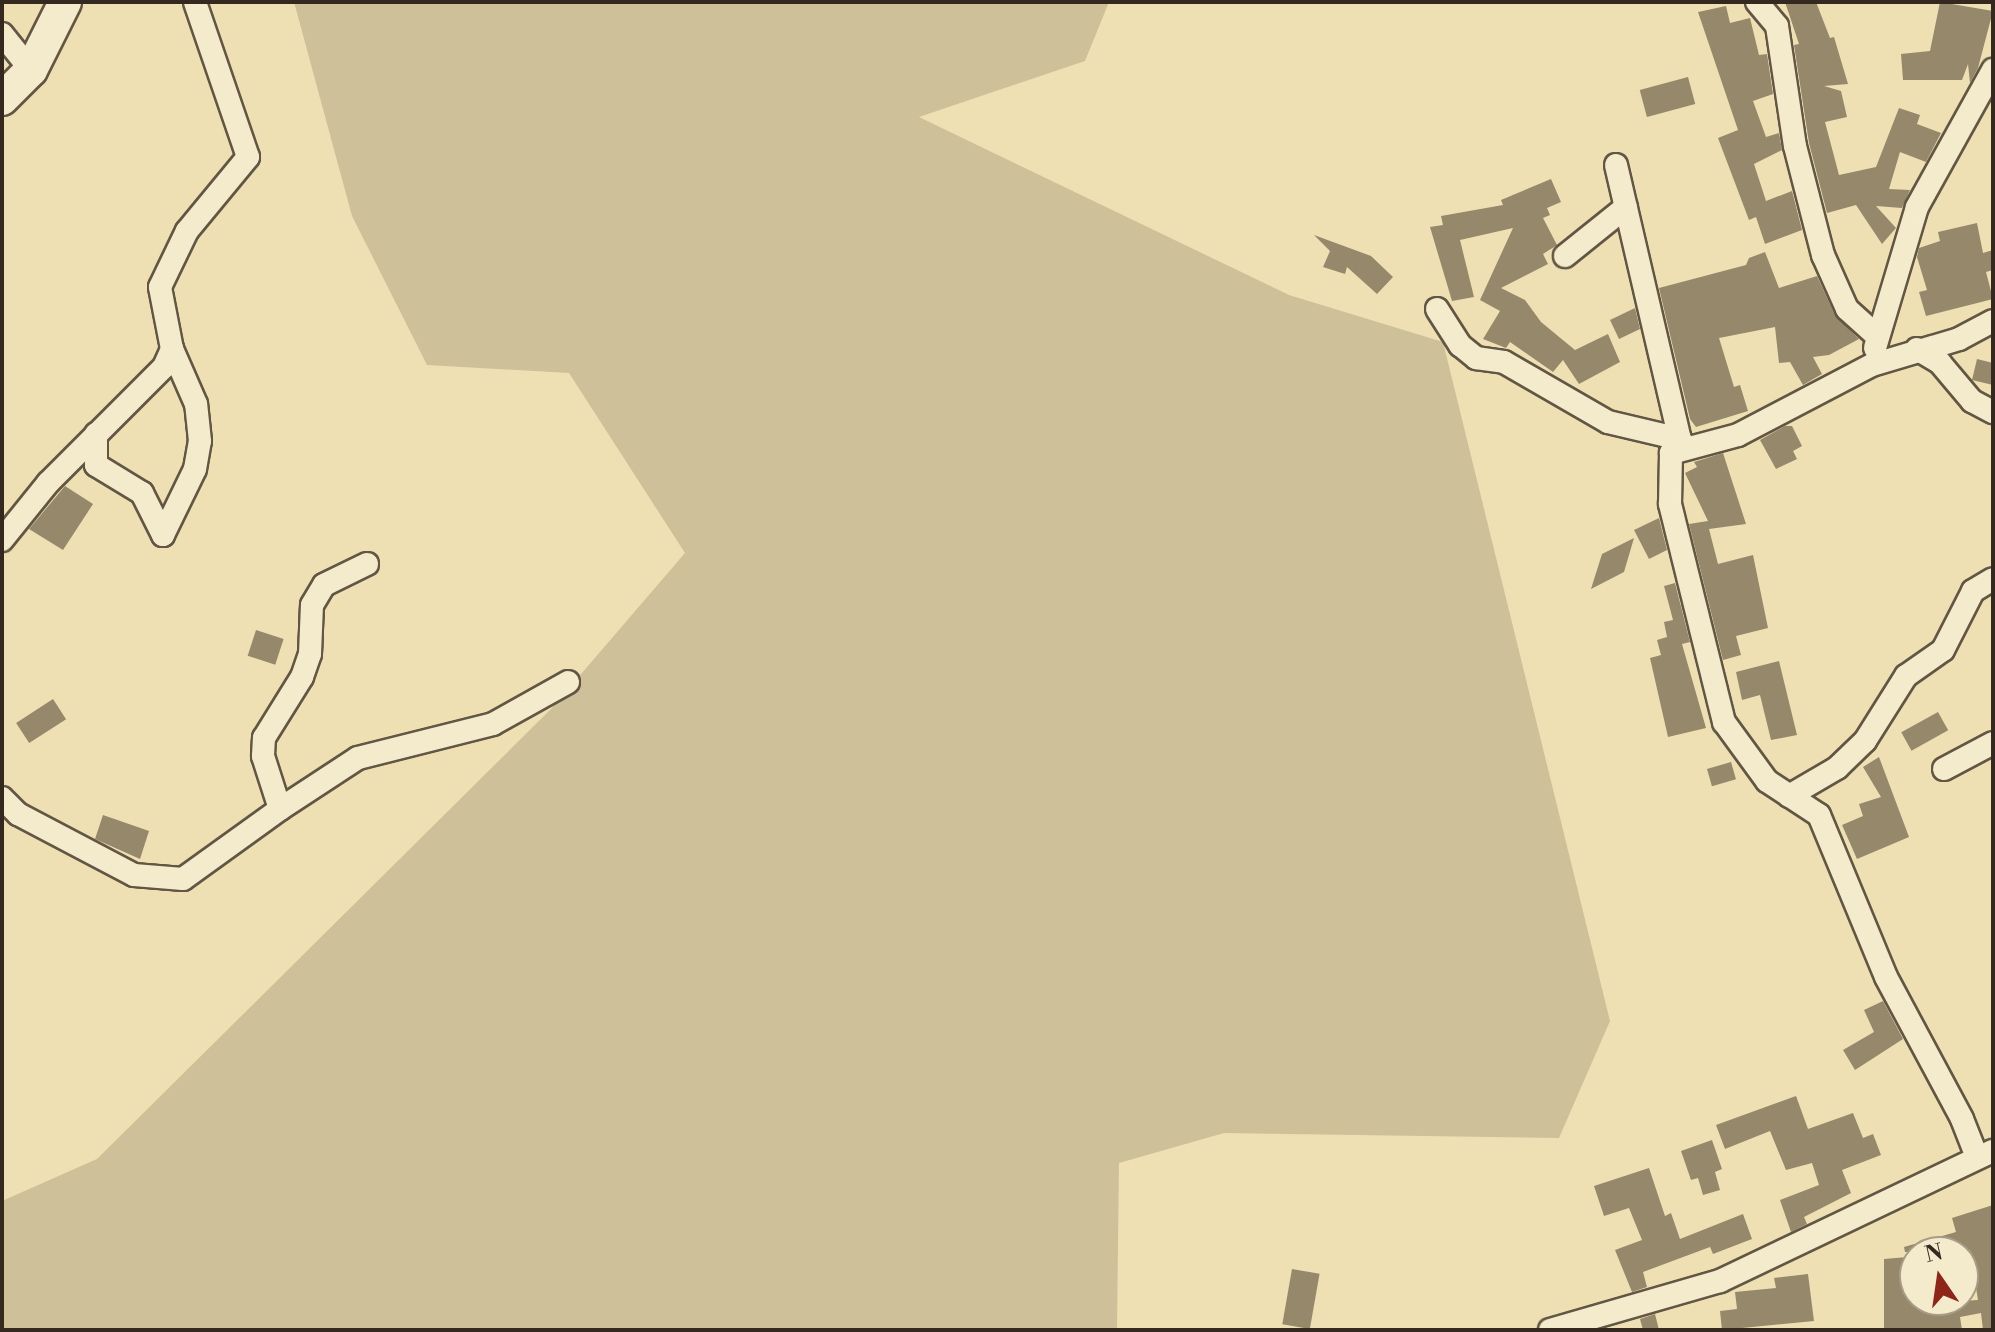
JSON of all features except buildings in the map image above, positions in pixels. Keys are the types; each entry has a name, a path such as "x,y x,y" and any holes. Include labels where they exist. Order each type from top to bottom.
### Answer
{"main road":[{"path":"2,99 31,70 65,2"}],"street":[{"path":"96,434 96,465 142,493 163,535 195,469 200,441 196,404 172,349 160,287 187,231 248,157 195,2"},
{"path":"1757,2 1777,26 1795,146 1823,255 1847,309 1877,336"},
{"path":"2,34 31,70"},
{"path":"1872,365 1877,336 1917,207 1993,70"},
{"path":"1550,1330 1720,1281 1985,1154 1962,1119 1886,977 1819,815 1767,781 1724,722 1670,504 1675,446 1616,165"},
{"path":"1565,256 1626,207"},
{"path":"1437,309 1460,345 1476,358 1504,362 1608,422 1675,446 1738,435 1872,365 1917,349 1959,339 1993,321"},
{"path":"2,540 96,434 148,386 172,349"},
{"path":"1917,349 1940,363 1972,401 1993,412"},
{"path":"280,809 265,765 264,738 306,666 312,605 324,585 367,564"},
{"path":"1789,796 1837,768 1865,741 1906,676 1943,650 1973,591 1993,579"},
{"path":"2,798 18,814 134,875 183,879 280,809 358,758 493,724 568,682"},
{"path":"1944,769 1993,743"}],"shaded area":[{"path":"294,2 1109,2 1085,61 919,117 1289,295 1443,342 1610,1021 1559,1138 1224,1133 1119,1163 1117,1330 2,1330 2,1201 97,1159 551,709 685,553 569,373 427,365 352,216"}]}
